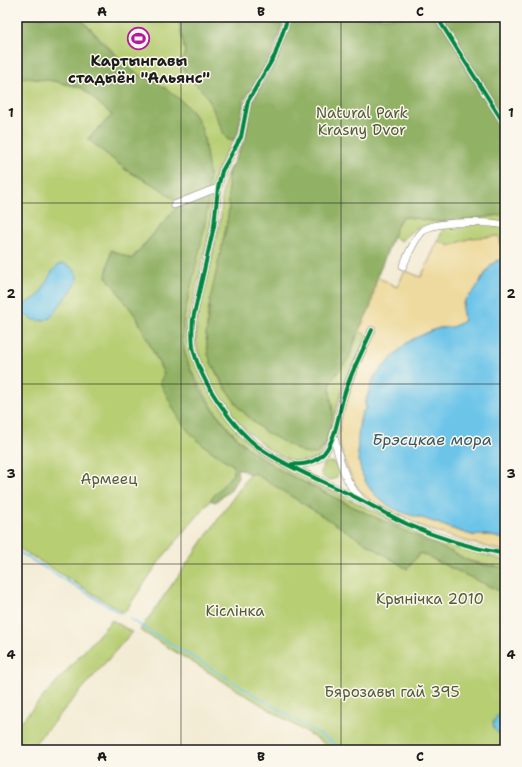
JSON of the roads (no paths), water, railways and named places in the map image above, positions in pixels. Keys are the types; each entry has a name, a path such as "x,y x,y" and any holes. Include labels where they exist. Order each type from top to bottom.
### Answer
{"street":[{"path":"288,17 275,55 248,101 241,137 225,165 218,188 214,226 193,320 193,347 198,362 212,391 235,423 260,448 326,484 364,501 389,515 426,531 472,546 505,554"},
{"path":"437,17 505,125"},
{"path":"174,205 218,188"},
{"path":"403,266 421,233 429,226 448,224 505,225"},
{"path":"288,464 310,464 317,460 327,450 334,436 341,404 347,386 372,330"},
{"path":"334,436 347,479 364,501"}],"water":[{"name":"Брэсцкае мора","path":"505,259 505,539 487,535 474,535 466,533 407,514 388,506 376,496 367,485 362,472 358,444 362,412 366,409 365,404 375,376 404,345 413,339 433,330 452,327 463,322 464,318 462,309 465,300 474,291 491,265 498,260"},
{"path":"60,264 67,265 74,270 77,276 76,284 50,318 38,321 30,318 24,313 22,309 23,306 38,296 50,274"},
{"path":"502,709 505,711 505,727 503,732 498,733 494,729 493,722"}],"waterway":[{"path":"17,551 120,613"},
{"path":"130,619 345,750"}],"place":[{"name":"Картынгавы стадыён \"Альянс\"","path":"139,38"}],"park label":[{"name":"Natural Park Krasny Dvor","path":"362,122"},
{"name":"Армеец","path":"109,479"},
{"name":"Крынічка 2010","path":"430,599"},
{"name":"Кіслінка","path":"235,611"},
{"name":"Бярозавы гай 395","path":"392,692"}]}
